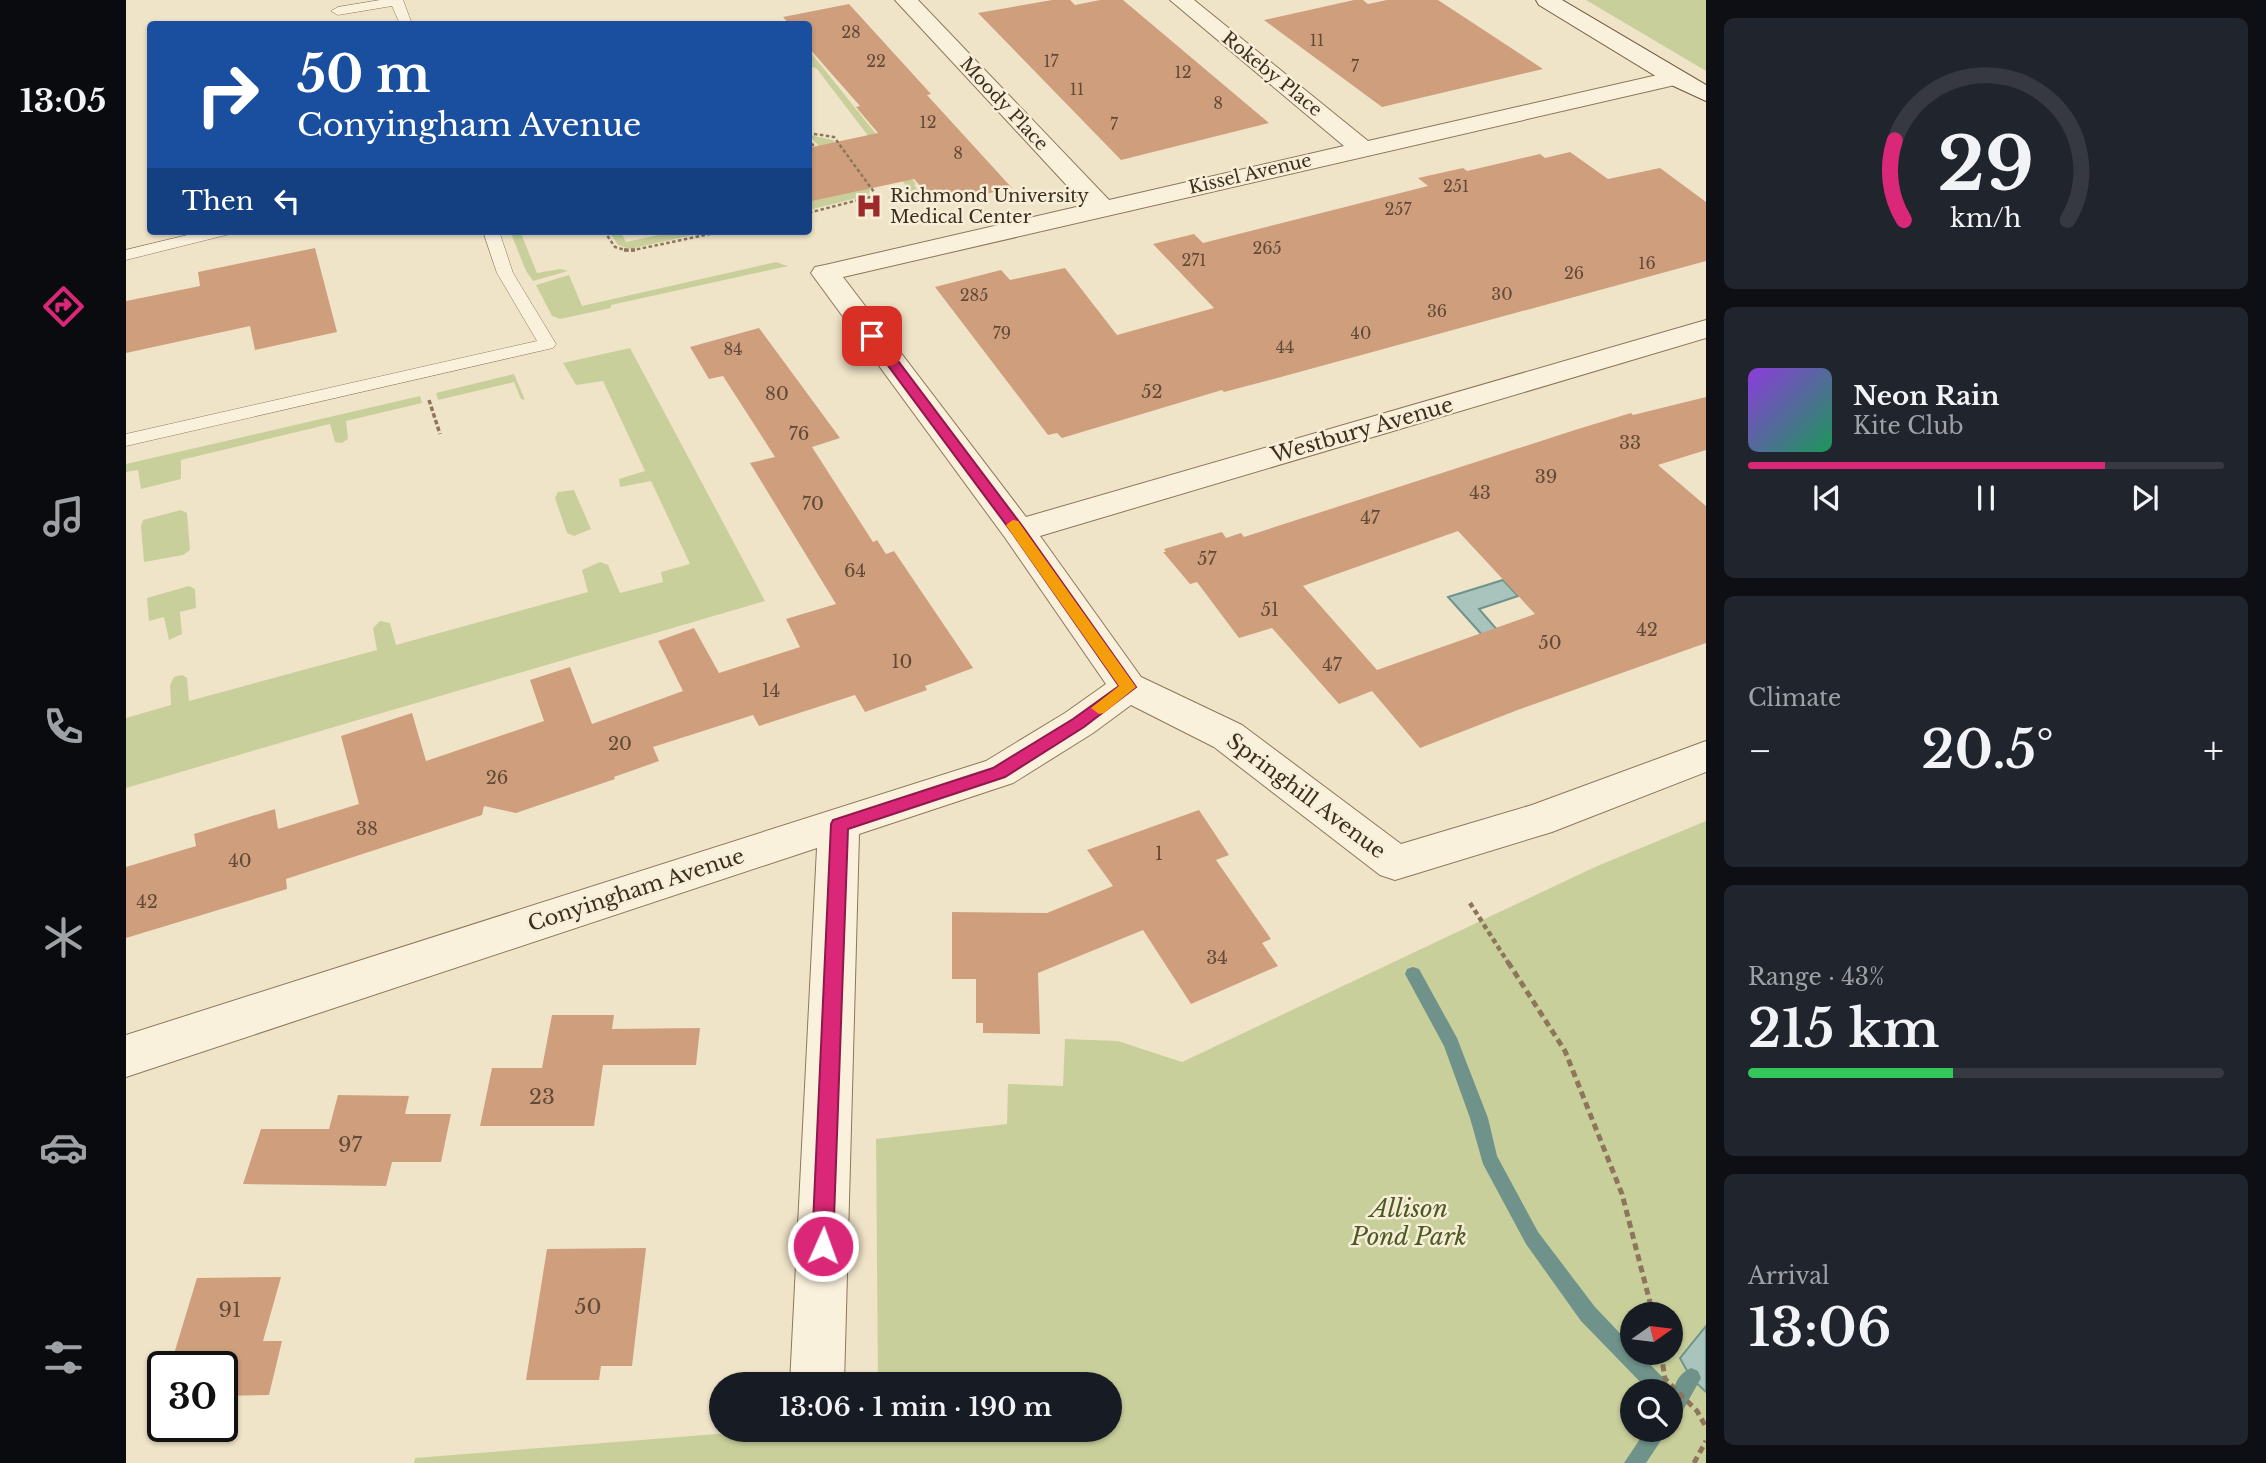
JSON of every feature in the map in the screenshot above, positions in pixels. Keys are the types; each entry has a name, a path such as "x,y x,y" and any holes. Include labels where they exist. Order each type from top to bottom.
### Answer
{"street":[{"name":"Moody Place","path":"906,0 1102,208"},
{"name":"Rokeby Place","path":"1181,0 1363,149"},
{"path":"1547,0 1675,79 1706,94"},
{"name":"Kissel Avenue","path":"825,273 1675,79"},
{"name":"Springhill Avenue","path":"825,273 1018,531 1128,687 1228,736 1395,863 1538,820 1706,756"},
{"name":"Westbury Avenue","path":"1018,531 1706,329"},
{"name":"Conyingham Avenue","path":"129,1062 999,772 1079,723 1128,687"},
{"path":"817,1372 839,824"}],"lane":[{"path":"338,12 396,1 405,21"},
{"path":"126,255 208,235"},
{"path":"126,440 547,344 505,273 492,235"}],"path":[{"path":"812,134 834,137 874,192 874,196 865,200 812,212"},
{"path":"607,235 615,247 629,251 705,235"},
{"path":"427,393 440,434"},
{"path":"1470,903 1565,1051 1622,1194 1650,1302"},
{"path":"1663,1365 1665,1378 1697,1411 1706,1427"},
{"path":"1694,1463 1706,1441"}],"green space":[{"path":"1586,0 1706,0 1706,71"},
{"path":"812,54 923,196 907,200 905,184 817,69 812,66"},
{"path":"812,136 833,140 870,189 869,195 812,209 812,201 858,191"},
{"path":"512,235 522,235 537,273 560,269 568,271 533,281 526,271"},
{"path":"612,235 622,235 626,242 658,235 693,235 630,249 618,245"},
{"path":"776,262 788,266 560,319 552,316 536,285 569,275 582,306"},
{"path":"630,348 765,601 126,788 126,718 171,705 170,685 174,677 182,675 187,678 189,701 377,650 373,628 380,621 390,623 396,645 588,592 582,570 600,562 608,565 620,593 663,582 661,572 690,564 651,481 620,487 619,479 645,471 603,381 576,385 563,363"},
{"path":"514,374 525,400 521,399 514,382 438,400 436,393"},
{"path":"420,396 422,403 346,421 348,439 342,443 335,442 330,424 181,460 181,479 141,489 138,470 126,472 126,464"},
{"path":"574,490 591,529 574,536 567,533 555,498 558,492"},
{"path":"181,510 187,513 190,550 183,555 144,562 141,526 143,520"},
{"path":"189,586 195,589 196,608 180,612 182,634 169,640 164,617 149,621 147,598"},
{"name":"Allison Pond Park","path":"1706,821 1706,1463 414,1463 415,1458 709,1435 709,1442 1122,1442 1122,1372 878,1372 876,1139 1007,1124 1008,1084 1063,1086 1065,1039 1118,1041 1182,1062 1595,867"}],"water":[{"path":"1503,580 1518,596 1479,609 1499,632 1484,637 1448,597"},
{"path":"1706,1326 1706,1392 1691,1378 1684,1365 1684,1353"}],"building":[{"path":"1052,0 1070,0 1075,5 1100,0 1123,0 1269,123 1121,160 978,13"},
{"path":"1363,0 1368,4 1387,0 1438,0 1543,69 1382,107 1264,20"},
{"path":"849,4 1012,188 963,199 959,195 934,201 914,179 812,201 812,147 878,133 856,107 860,106 812,52 812,21 786,21 783,17"},
{"path":"1570,152 1608,179 1660,168 1706,202 1706,261 1266,381 1224,392 1222,390 1062,438 1057,433 1048,435 935,287 1001,270 1010,280 1065,268 1117,335 1214,308 1153,244 1194,234 1203,243 1428,186 1418,178 1463,168 1467,171 1540,154 1545,158"},
{"path":"315,248 337,332 255,350 250,326 126,353 126,301 200,286 198,272"},
{"path":"759,328 840,438 812,447 873,542 877,540 886,554 894,551 973,668 925,686 927,690 865,712 855,695 759,726 753,715 653,747 659,761 614,777 615,779 516,813 484,806 482,815 286,879 287,889 126,938 126,867 196,846 194,834 275,809 278,829 359,804 341,736 412,713 426,761 544,721 530,680 570,667 592,724 683,691 658,641 694,628 719,673 800,647 786,619 836,604 750,463 775,457 723,376 709,379 690,347"},
{"path":"1706,397 1706,450 1658,465 1706,506 1706,643 1420,748 1372,691 1339,704 1272,628 1239,638 1197,582 1190,584 1163,552 1166,552 1164,549 1222,532 1226,538 1241,533 1244,537 1578,429 1631,413 1633,415","holes":["1458,531 1535,614 1377,670 1303,586"]},
{"path":"1199,810 1229,855 1216,860 1271,939 1262,943 1278,966 1191,1004 1143,930 1038,973 1040,1034 983,1033 983,1023 976,1023 976,979 952,979 952,912 1047,913 1113,886 1087,850"},
{"path":"552,1015 614,1015 612,1029 700,1028 696,1065 603,1065 594,1126 480,1126 492,1068 542,1068"},
{"path":"338,1095 409,1096 405,1114 451,1114 441,1162 392,1162 386,1186 243,1184 261,1129 329,1129"},
{"path":"646,1248 632,1366 601,1366 599,1380 526,1380 547,1249"},
{"path":"281,1277 263,1341 282,1341 269,1395 238,1396 238,1351 175,1351 197,1278"}],"waterway":[{"path":"1413,974 1451,1043 1479,1118 1489,1158 1532,1238 1588,1314 1650,1379"},
{"path":"1683,1392 1691,1378"},
{"path":"1634,1463 1649,1442"}],"slow traffic":[{"path":"1013,525 1128,687 1099,708"}],"place":[{"name":"Richmond University Medical Center","path":"869,206"}],"route":[{"path":"823,1246 839,824 999,772 1079,723 1128,687 1018,531 872,336"}]}
